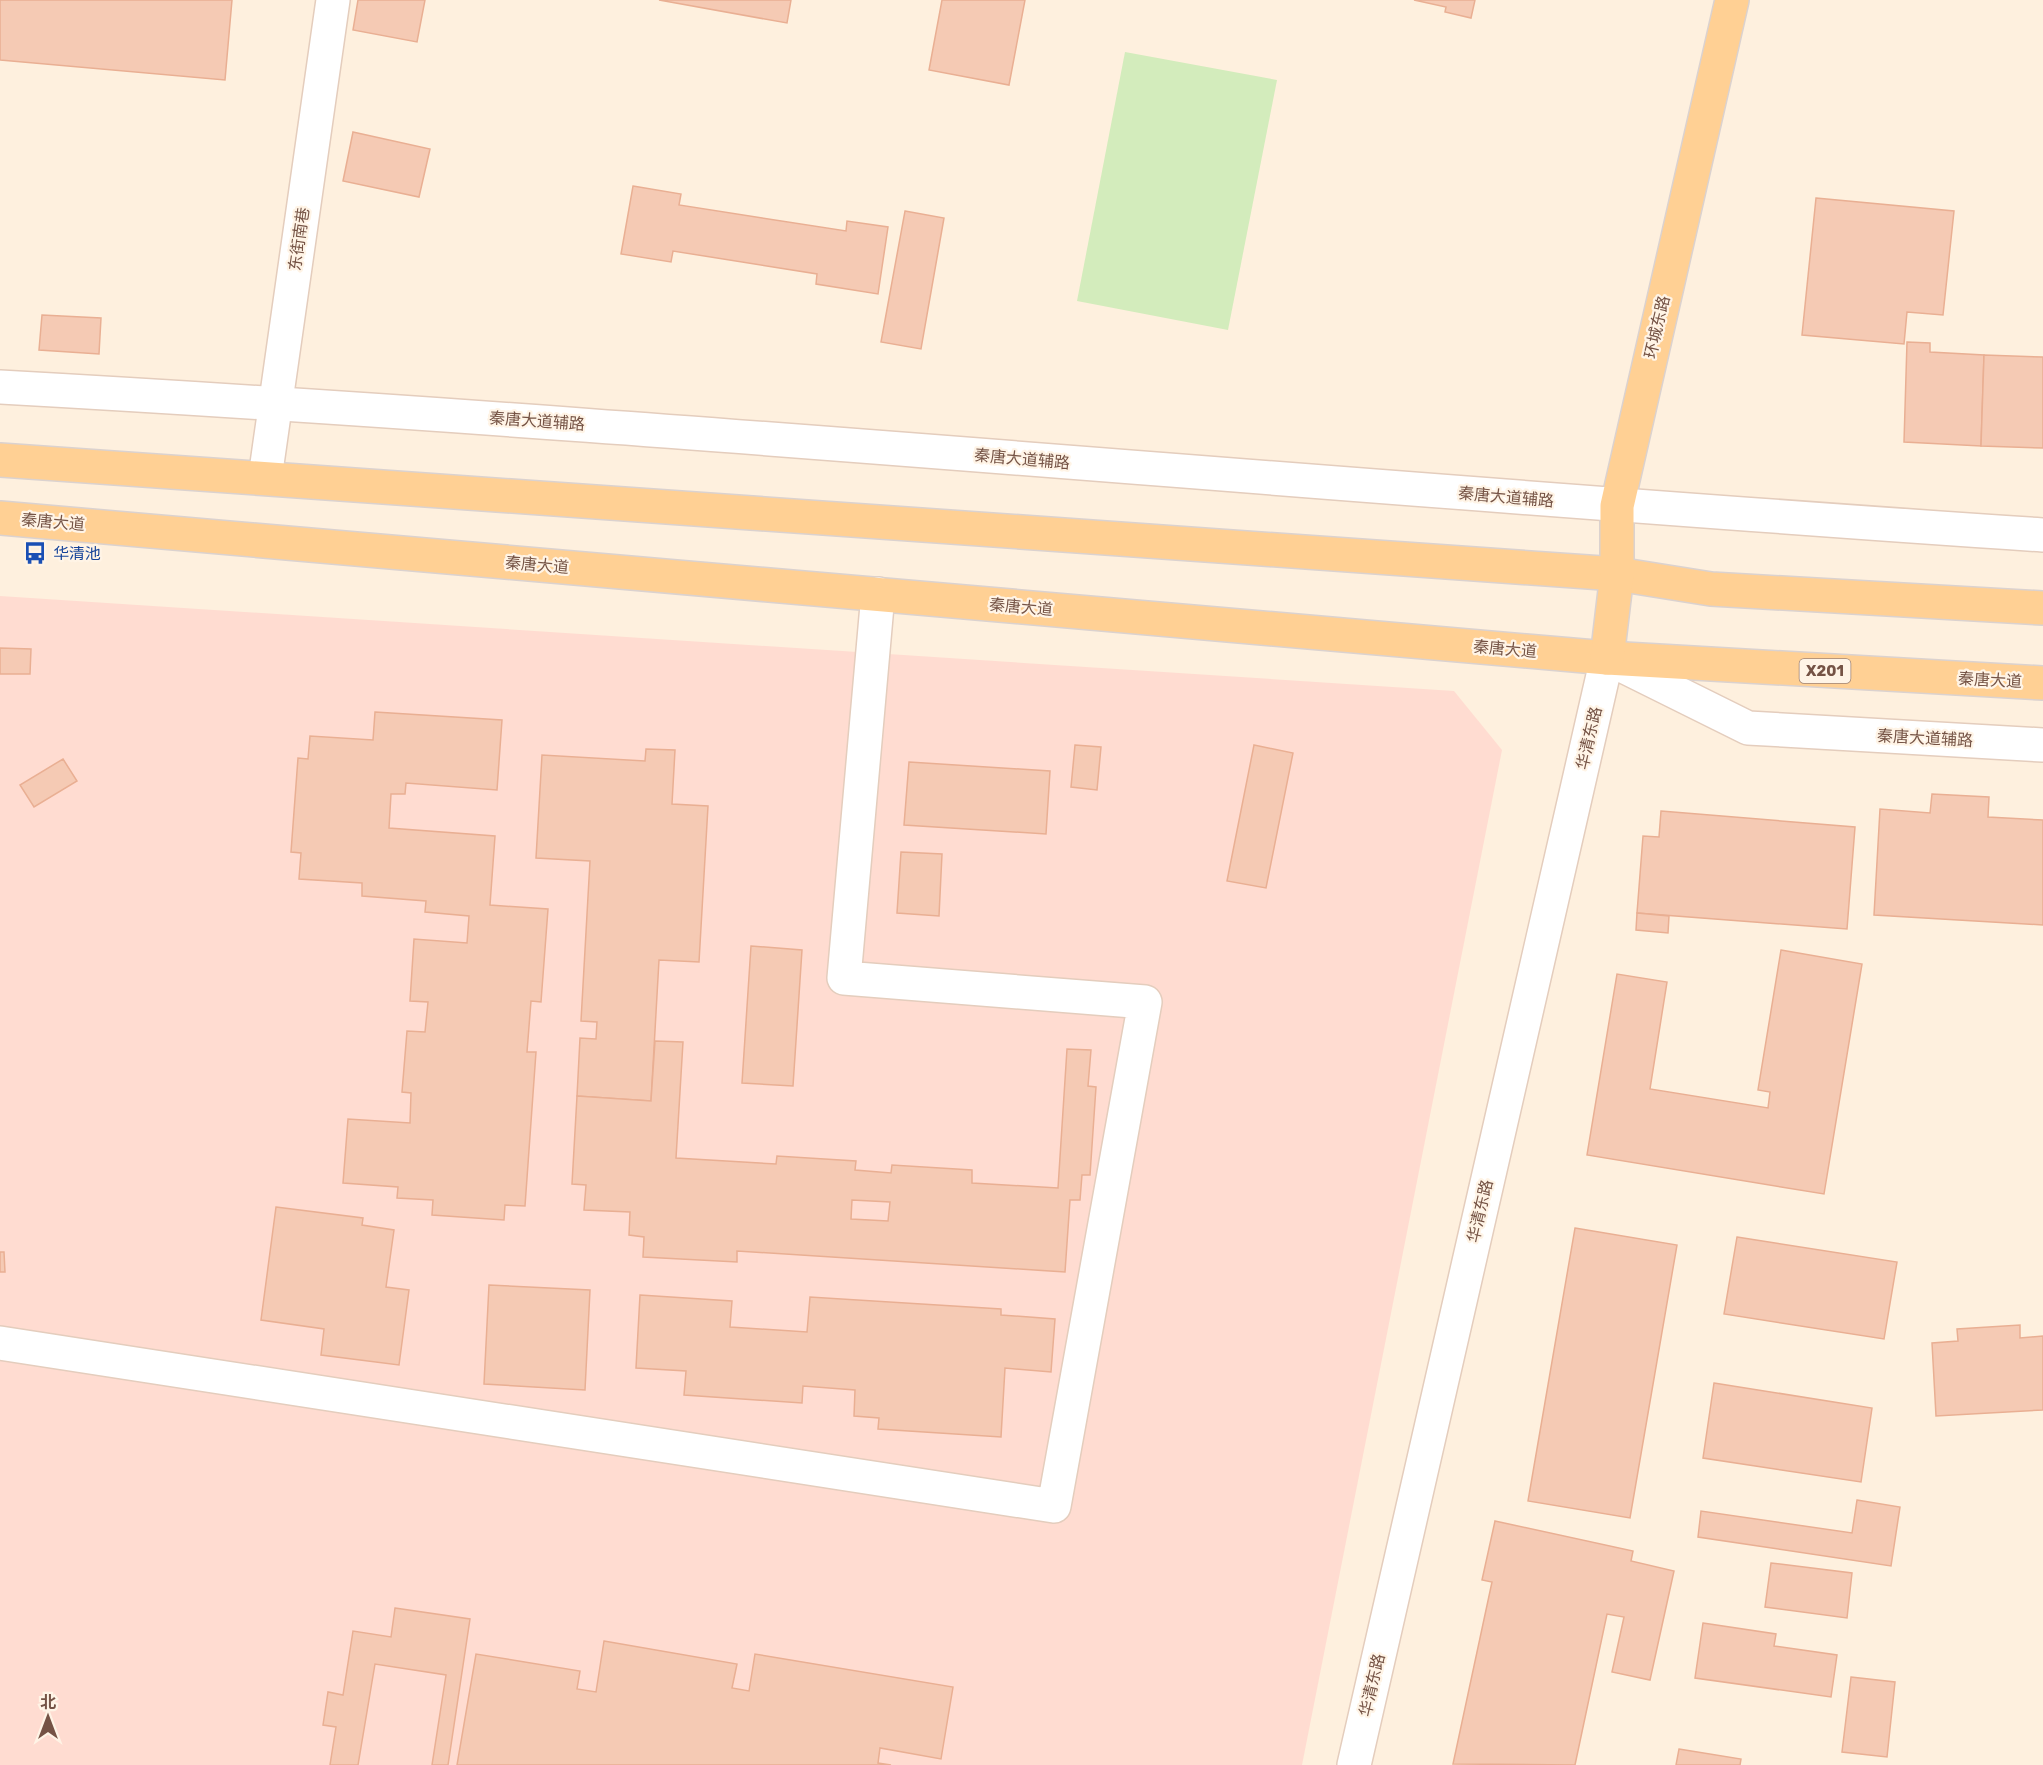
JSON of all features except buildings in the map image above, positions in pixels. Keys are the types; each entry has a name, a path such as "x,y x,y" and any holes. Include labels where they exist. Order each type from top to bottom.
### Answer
{"main road":[{"name":"环城东路","path":"1607,658 1617,574 1617,506 1732,0"},
{"path":"0,460 1617,574 1711,589 2043,608"},
{"name":"秦唐大道","path":"0,518 1607,658 2043,683"}],"street":[{"name":"东街南巷","path":"265,478 333,0"},
{"name":"秦唐大道辅路","path":"0,387 276,402 649,429 1617,506 2043,535"},
{"path":"0,1343 1054,1506 1145,1002 844,978 878,594"},
{"name":"秦唐大道辅路","path":"1607,658 1748,728 2043,745"},
{"name":"华清东路","path":"1354,1765 1607,658"}],"shaded area":[{"path":"0,596 1454,691 1502,750 1302,1765 0,1765"}],"green space":[{"path":"1125,52 1277,80 1228,330 1077,301"}],"place":[{"name":"华清池","path":"35,553"}]}
